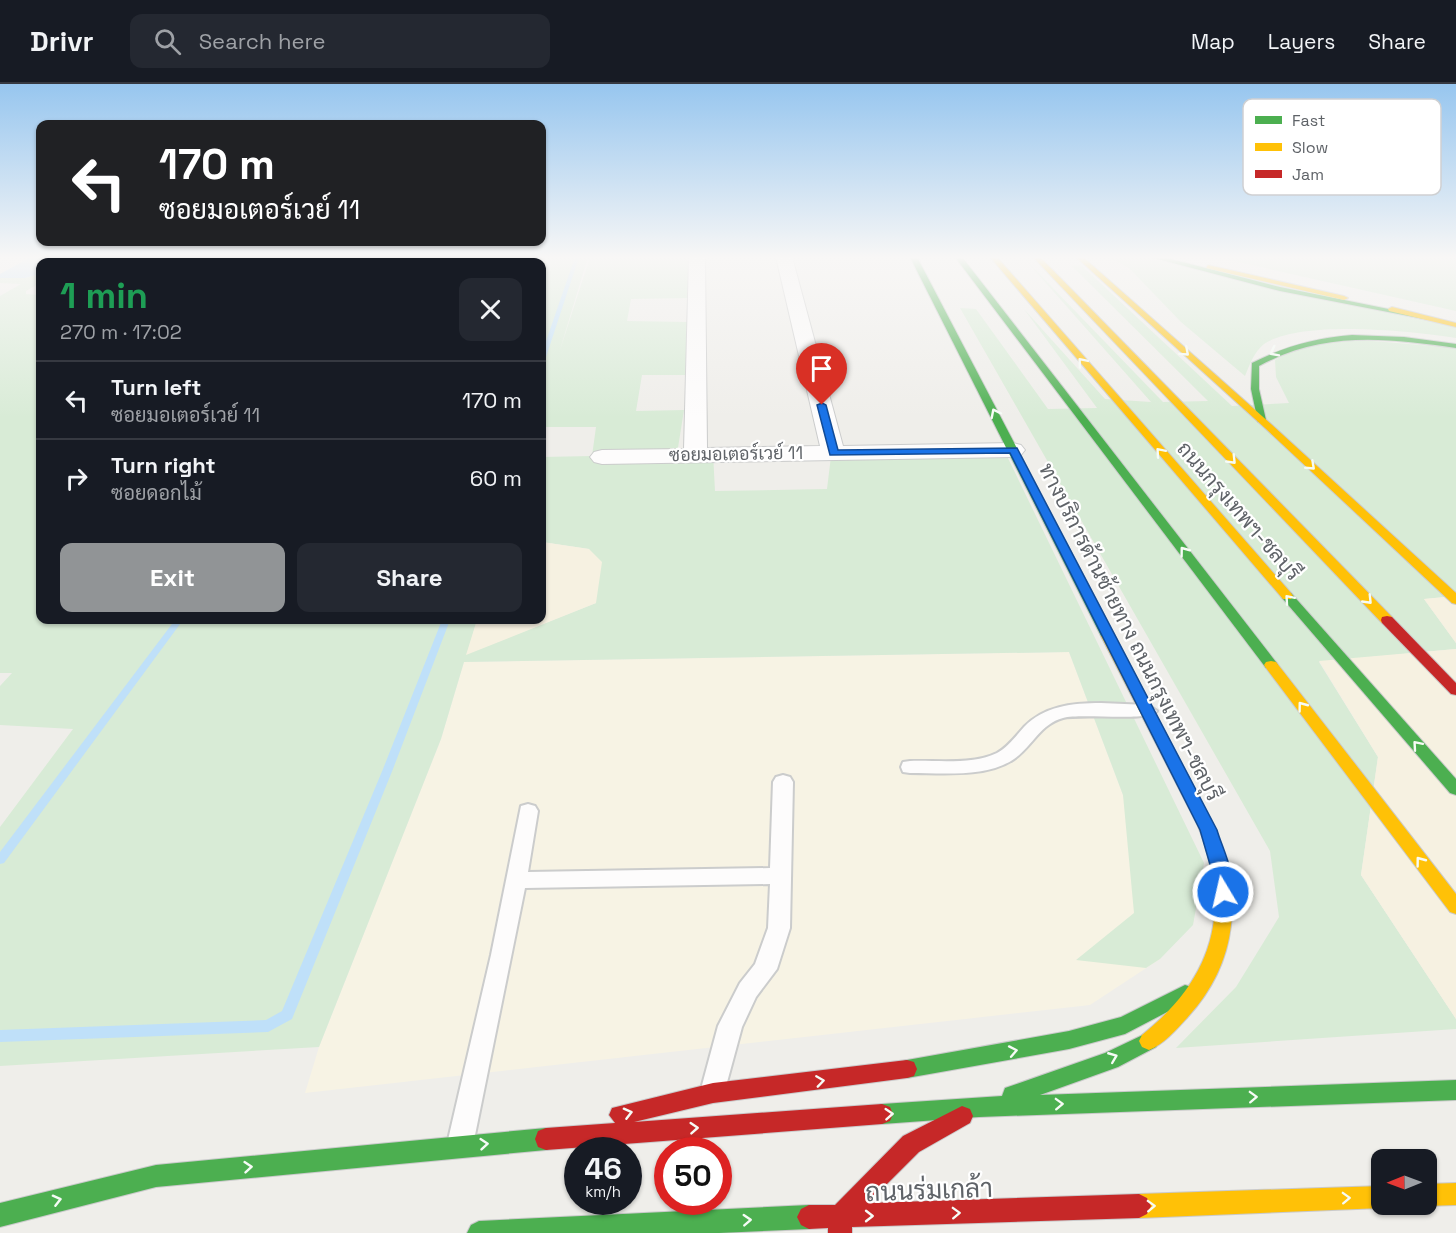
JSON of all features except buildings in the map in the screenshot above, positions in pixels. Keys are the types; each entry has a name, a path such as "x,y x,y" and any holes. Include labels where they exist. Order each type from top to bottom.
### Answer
{"main road":[{"name":"ทางบริการด้านซ้ายทาง ถนนกรุงเทพฯ-ชลบุรี","path":"840,1216 911,1144 979,1107 1119,1055 1159,1034 1205,982 1224,926 1222,875 1208,830 940,311"},
{"path":"995,311 1014,328"},
{"path":"1000,311 1456,907"},
{"name":"ถนนกรุงเทพฯ-ชลบุรี","path":"1038,311 1456,789"},
{"name":"ถนนกรุงเทพฯ-ชลบุรี","path":"1087,311 1456,691"},
{"path":"1138,311 1265,423 1456,600"},
{"path":"1391,311 1429,318"},
{"path":"1398,311 1456,325"},
{"path":"1265,423 1255,388 1255,365 1268,354 1286,346 1304,342 1374,338 1456,346"},
{"path":"510,1142 713,1093 945,1064 1069,1040 1125,1025 1205,982"},
{"path":"0,1215 156,1176 510,1142 979,1107 1456,1090"},
{"path":"1437,1195 1456,1194"},
{"name":"ถนนร่มเกล้า","path":"478,1233 840,1216 898,1220 1371,1198"},
{"path":"840,1216 840,1233"}],"street":[{"path":"695,455 696,311"},
{"path":"797,311 833,453"},
{"name":"ซอยมอเตอร์เวย์ 11","path":"602,457 1013,450"}],"lane":[{"path":"910,767 987,762 1004,757 1036,725 1053,714 1077,711 1148,711"},
{"path":"713,1093 730,1026 748,990 765,969 779,928 783,782"},
{"path":"459,1147 516,880 528,811"},
{"path":"516,880 780,876"}],"shaded area":[{"path":"1069,652 1123,795 1160,959 1090,1005 305,1093 319,1047 441,739 464,662"}],"green space":[{"path":"0,311 36,311 36,624 476,624 467,654 596,603 589,549 546,543 546,457 592,456 596,427 546,427 546,311 572,311 559,353 573,311 629,311 627,321 688,322 688,375 642,375 636,411 684,410 677,454 713,453 715,491 827,489 832,448 1005,452 1204,863 1193,925 1160,959 1146,968 1076,960 1134,913 1123,795 1069,652 464,662 441,739 319,1047 0,1066 0,827 73,729 0,725 0,686 12,673 0,673"},
{"path":"961,311 977,311 1048,409 1097,408 1025,311 1105,399 1151,402 1070,311 1075,311 1163,402 1208,401 1117,311 1130,311 1232,406 1289,403 1276,377 1275,360 1301,346 1361,340 1456,348 1456,596 1424,599 1456,643 1456,649 1319,662 1378,757 1361,875 1456,1019 1456,1029 1176,1048 1236,987 1279,917 1270,851"},
{"path":"1170,311 1383,311 1456,327 1456,338 1386,330 1329,329 1303,332 1281,336 1264,344 1255,354 1245,376"}],"sand":[{"path":"546,543 589,549 602,562 596,603 546,623"},
{"path":"1456,596 1456,643 1424,599"},
{"path":"476,624 544,624 466,655"},
{"path":"1456,649 1456,1019 1361,875 1378,757 1319,661"}],"waterway":[{"path":"546,348 559,311"},
{"path":"0,860 176,624"},
{"path":"0,1036 268,1026 287,1015 444,624"}],"traffic: fast":[{"path":"941,311 1108,636"},
{"path":"999,311 1271,665"},
{"path":"1391,311 1429,318"},
{"path":"1261,420 1255,389 1255,365 1278,353 1302,344 1352,337 1404,339 1456,346"},
{"path":"1287,596 1456,789"},
{"path":"907,1069 1069,1040 1125,1025 1185,993"},
{"path":"1012,1095 1111,1060 1149,1041"},
{"path":"882,1114 979,1107 1456,1090"},
{"path":"0,1215 156,1176 546,1139"},
{"path":"479,1233 809,1217"}],"traffic: slow":[{"path":"1040,311 1287,596"},
{"path":"1088,311 1387,620"},
{"path":"1139,311 1456,600"},
{"path":"1398,311 1456,325"},
{"path":"1108,636 1206,826 1221,870 1224,894 1224,919 1219,942 1199,988 1185,1008 1149,1041"},
{"path":"1271,665 1456,907"},
{"path":"1437,1195 1456,1194"},
{"path":"1139,1206 1371,1197"}],"traffic: jam":[{"path":"1387,620 1456,691"},
{"path":"620,1115 713,1093 907,1069"},
{"path":"546,1139 882,1114"},
{"path":"840,1233 840,1216 911,1144 962,1116"},
{"path":"809,1217 1139,1206"}],"route":[{"path":"822,405 833,453 1013,450 1208,830 1222,875 1223,892"}]}
